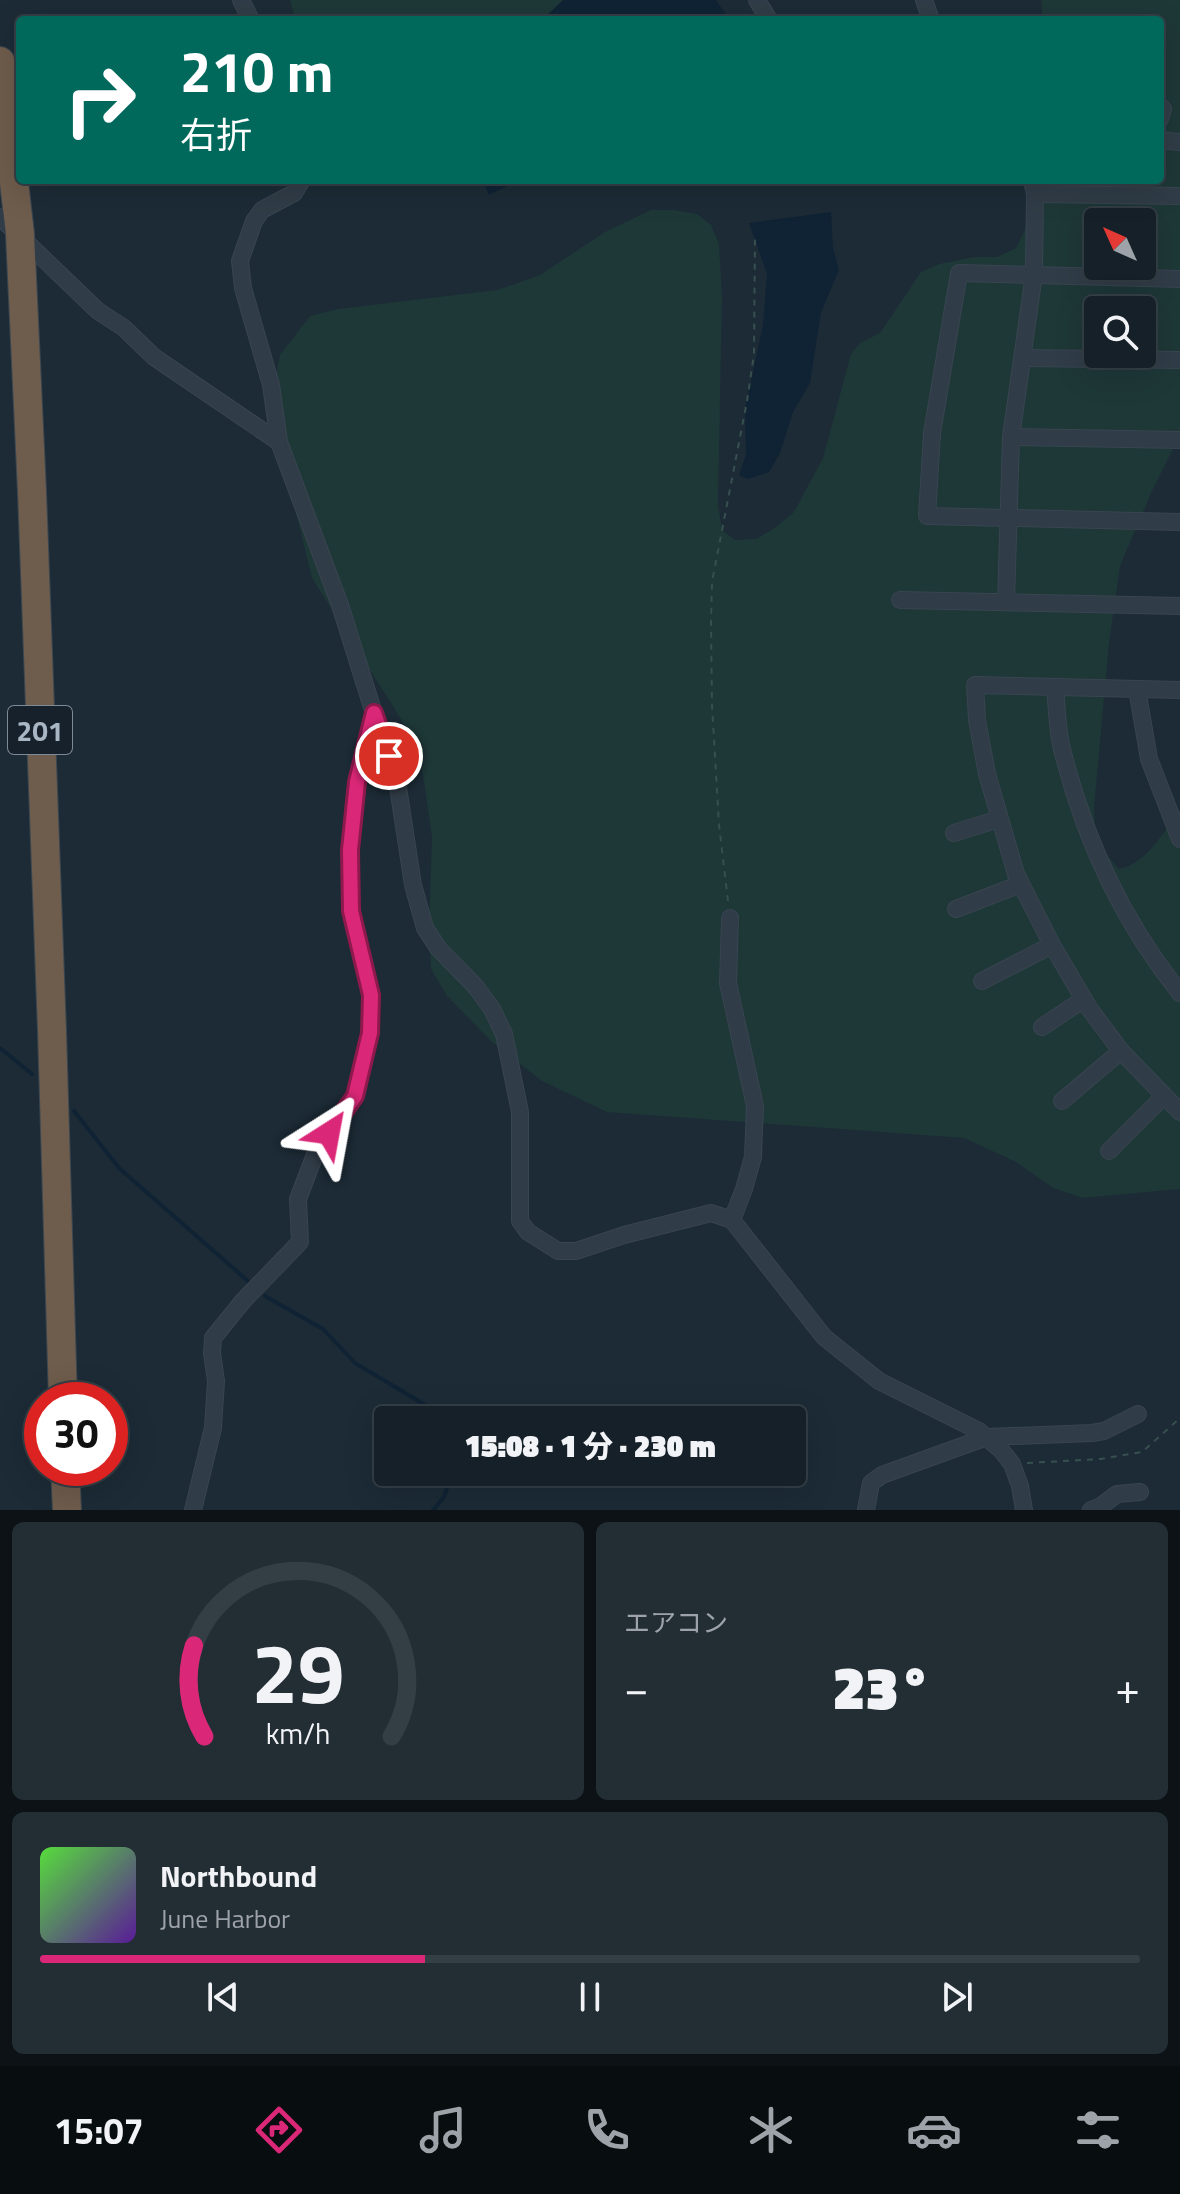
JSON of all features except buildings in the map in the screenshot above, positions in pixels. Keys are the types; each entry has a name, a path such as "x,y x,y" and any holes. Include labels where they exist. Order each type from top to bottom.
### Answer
{"highway":[{"name":"201","path":"0,61 32,492 62,1382"},
{"path":"66,1486 67,1510"}],"street":[{"path":"300,184 294,193 262,210 254,221 240,261 243,288 271,385 279,442 340,605 396,774 413,885 425,928 438,948 476,987 492,1009 504,1034 520,1112 520,1221 528,1232 558,1251 576,1251 711,1213 732,1220 824,1337 879,1381 987,1437 1001,1450 1012,1464 1024,1510"},
{"path":"1006,602 1011,437 1034,274 1034,187 1180,196"},
{"path":"10,226 98,311 124,328 154,357 279,442"},
{"path":"1180,279 959,273 932,433 927,516 1180,522"},
{"path":"1023,358 1180,360"},
{"path":"1011,437 1180,440"},
{"path":"900,600 1180,606"},
{"path":"1180,690 975,685 982,747 1016,874 1084,999 1121,1051 1180,1112"},
{"path":"1055,687 1061,746 1085,823 1124,913 1180,993"},
{"path":"1137,689 1149,759 1180,839"},
{"path":"193,1510 213,1428 216,1381 213,1338 243,1301 300,1242 298,1199 316,1152 355,1096 370,1033 371,995 351,911 350,850 357,782 374,713"},
{"path":"954,833 999,819"},
{"path":"956,909 1021,884"},
{"path":"730,918 728,983 755,1106 753,1157 732,1220"},
{"path":"982,981 1052,945"},
{"path":"1042,1027 1084,999"},
{"path":"1062,1101 1121,1051"},
{"path":"1109,1151 1164,1096"},
{"path":"866,1510 871,1483 882,1475 987,1437 1092,1433 1104,1431 1138,1414"},
{"path":"1091,1510 1117,1494 1140,1492"}],"path":[{"path":"730,918 719,825 712,705 712,582 754,354 755,236"},
{"path":"1012,1464 1101,1459 1142,1452 1180,1418"}],"green space":[{"path":"290,0 602,0 585,16 294,16"},
{"path":"1041,0 1180,0 1180,435 1120,566 1109,643 1094,808 1096,843 1119,869 1147,853 1180,809 1180,1189 1083,1198 1053,1188 1016,1162 964,1138 607,1112 542,1081 492,1042 447,996 431,969 432,837 423,774 404,724 312,578 277,435 275,380 280,355 310,316 338,309 497,290 540,275 605,232 651,210 697,214 711,225 719,244 722,296 718,505 722,530 735,540 756,539 794,512 823,458 851,354 860,343 880,333 921,272 939,264 974,257 997,257 1016,248 1025,230 1038,184 1164,184 1164,16 1043,16"}],"water":[{"path":"563,0 716,0 727,16 546,16"},
{"path":"484,184 512,184 489,195"},
{"path":"831,212 833,248 839,270 821,312 810,383 793,412 780,453 769,472 748,479 739,475 746,455 745,409 763,325 767,274 749,223"}],"waterway":[{"path":"0,1048 32,1074"},
{"path":"74,1111 119,1168 249,1282"},
{"path":"265,1296 323,1329 355,1363 427,1406"},
{"path":"433,1510 444,1497 448,1486"}],"route":[{"path":"329,1133 355,1096 370,1033 371,995 351,911 350,850 357,782 374,713 389,756"}]}
